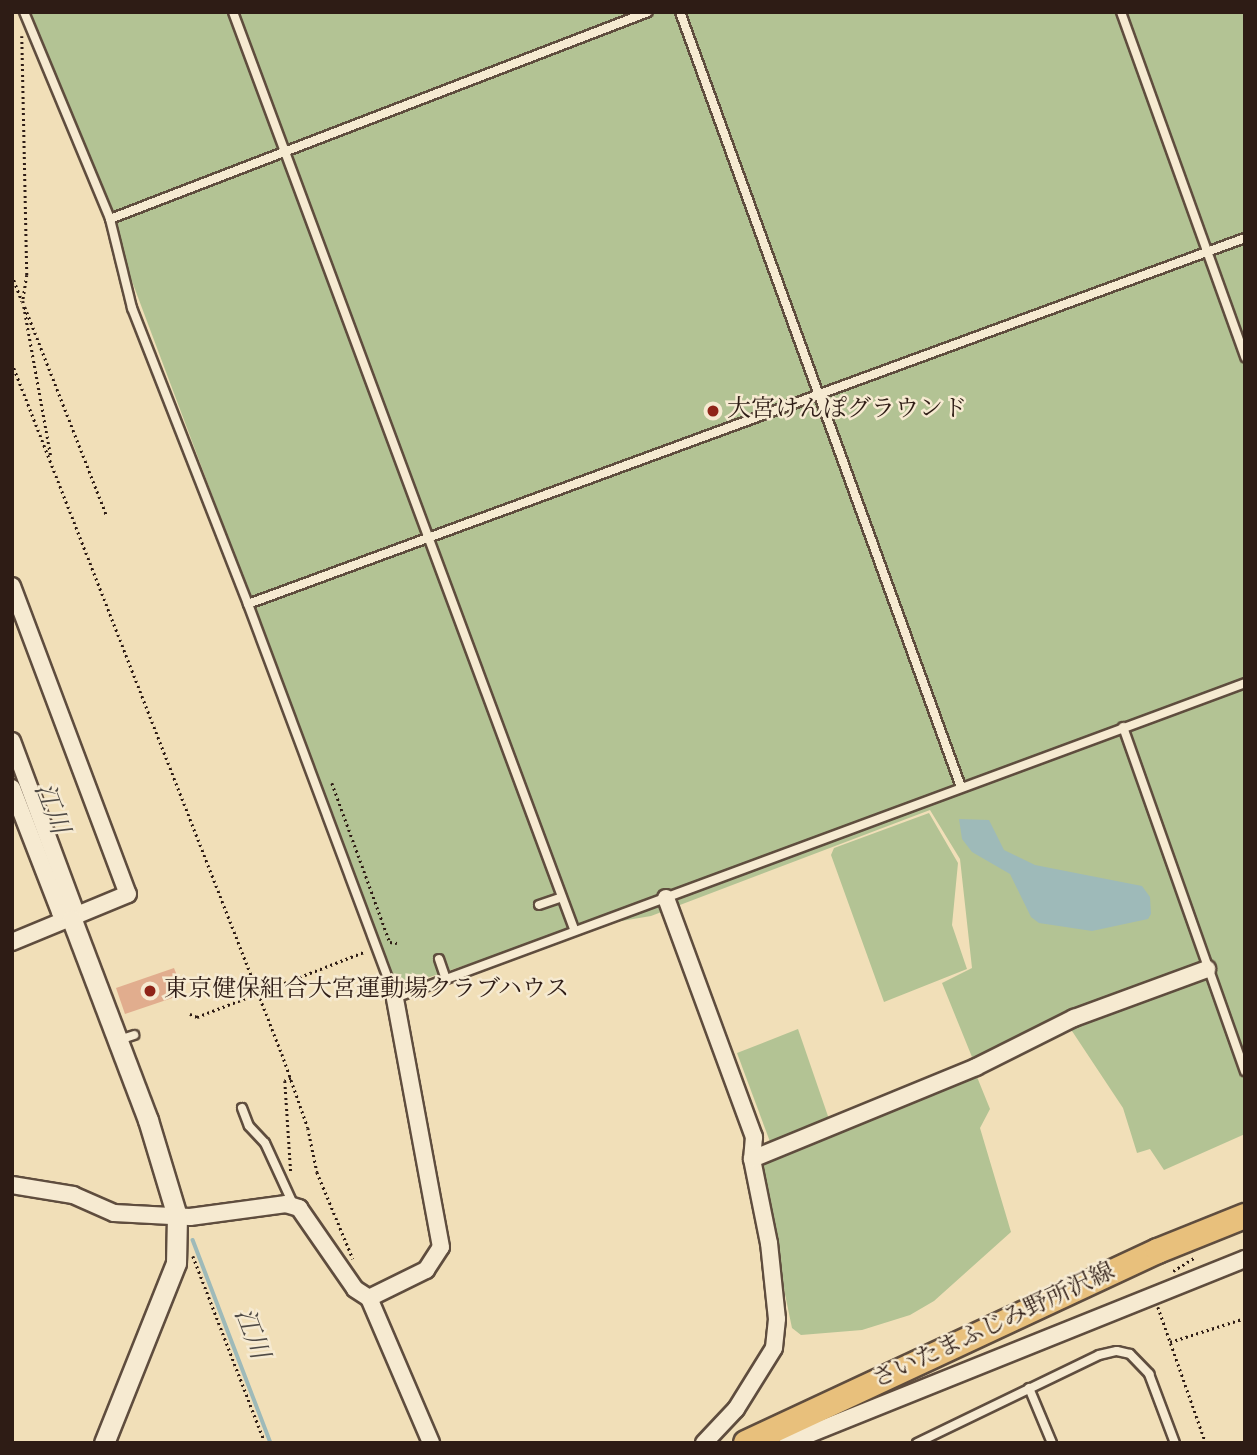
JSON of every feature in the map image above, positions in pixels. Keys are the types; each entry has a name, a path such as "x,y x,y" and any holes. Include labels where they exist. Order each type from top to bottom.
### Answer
{"main road":[{"name":"さいたまふじみ野所沢線","path":"746,1443 1135,1261 1245,1216"}],"street":[{"path":"12,586 18,621 128,894 12,942"},
{"path":"12,741 74,918 126,1038 177,1216 178,1247 104,1443"},
{"path":"12,788 60,912 74,918"},
{"path":"666,898 754,1137 752,1159 769,1243 777,1319 774,1348 736,1409 704,1443"},
{"path":"752,1159 964,1072 1074,1018 1207,969"},
{"path":"369,1298 426,1270 441,1247 395,998"},
{"path":"12,1185 73,1195 114,1213 177,1216 294,1206 355,1289 369,1298 431,1443"},
{"path":"788,1443 1154,1293 1245,1259"}],"lane":[{"path":"24,12 110,219 132,308 248,604 395,998 574,929 666,898 1245,683"},
{"path":"233,12 282,151 574,929"},
{"path":"110,219 648,12"},
{"path":"680,12 961,787"},
{"path":"1121,12 1245,357"},
{"path":"248,604 428,541 1245,238"},
{"path":"1123,727 1245,1070"},
{"path":"539,905 562,897"},
{"path":"439,959 446,979"},
{"path":"242,1108 287,1185 294,1206"},
{"path":"917,1443 1099,1355 1130,1353 1149,1374 1175,1443"},
{"path":"1029,1388 1052,1443"}],"path":[{"path":"22,26 27,275 23,301 52,464"},
{"path":"12,275 107,516"},
{"path":"12,363 52,464 84,556 290,1079 308,1128 317,1172 356,1265"},
{"path":"332,783 390,942 397,943"},
{"path":"190,1014 197,1017 376,947"},
{"path":"287,1185 292,1183 285,1081 290,1079"},
{"path":"178,1247 191,1252 265,1443"},
{"path":"1170,1273 1202,1253"},
{"path":"1154,1293 1206,1443"},
{"path":"1170,1342 1245,1318"}],"green space":[{"name":"大宮けんぽグラウンド","path":"31,12 1245,12 1245,1134 1164,1170 1150,1149 1137,1153 1123,1108 1070,1028 972,1057 942,983 972,968 960,859 930,810 651,916 574,929 397,988"},
{"path":"929,813 958,863 952,925 967,969 884,1002 831,855 834,848"},
{"path":"798,1029 831,1125 772,1147 737,1053"},
{"path":"975,1072 990,1109 980,1128 1011,1232 934,1301 910,1315 862,1330 801,1335 792,1328 758,1164"}],"water":[{"path":"959,819 989,820 1004,850 1035,865 1142,886 1150,897 1151,914 1148,919 1092,931 1039,923 1031,917 1010,874 972,852 962,839"}],"building":[{"name":"東京健保組合大宮運動場クラブハウス","path":"174,968 184,994 125,1014 116,988"}],"waterway":[{"name":"江川","path":"193,1240 271,1443"}],"place":[{"name":"大宮けんぽグラウンド","path":"713,411"},
{"name":"東京健保組合大宮運動場クラブハウス","path":"150,991"}]}
